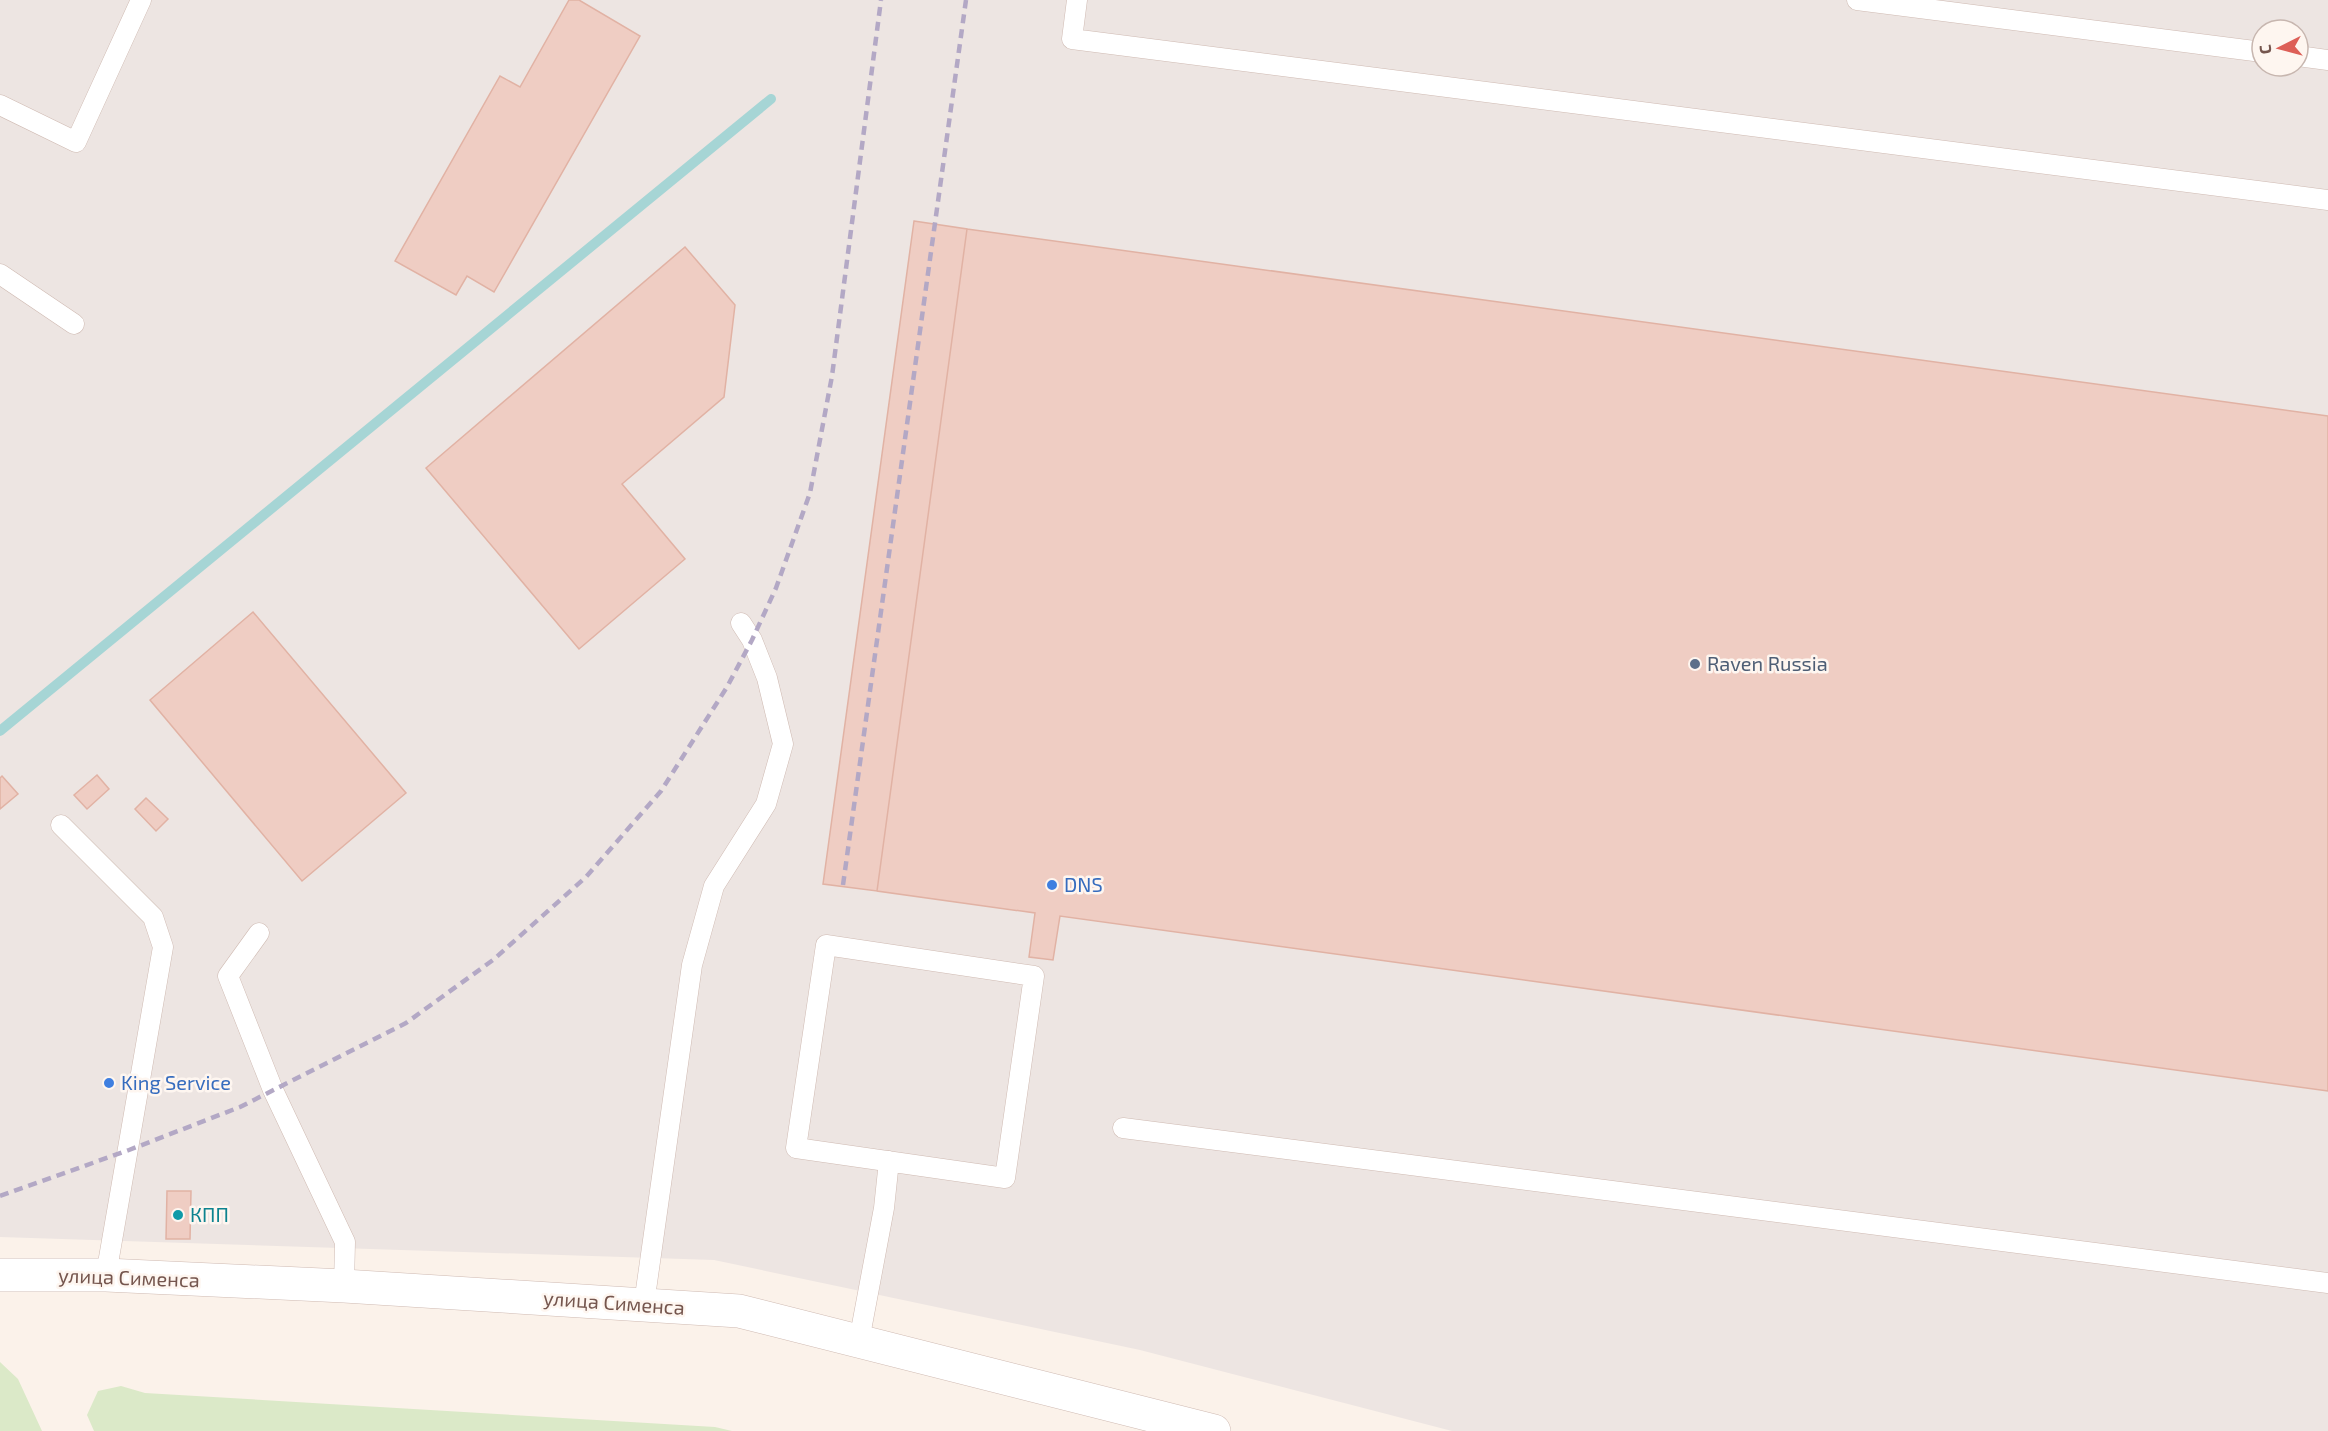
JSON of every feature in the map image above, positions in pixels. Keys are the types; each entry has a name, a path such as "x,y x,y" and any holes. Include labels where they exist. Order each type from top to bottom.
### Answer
{"street":[{"name":"улица Сименса","path":"0,1275 106,1275 344,1286 739,1311 1214,1431"}],"lane":[{"path":"0,105 76,142 141,0"},
{"path":"1077,0 1072,39 2328,200"},
{"path":"1857,0 2250,50"},
{"path":"2310,58 2328,60"},
{"path":"0,274 74,324"},
{"path":"644,1304 692,965 714,886 766,804 783,744 767,678 752,640 741,623"},
{"path":"61,825 153,917 163,947 106,1275"},
{"path":"260,933 228,976 273,1090 345,1242 344,1286"},
{"path":"826,945 1034,976 1005,1178 889,1161 796,1148 826,945"},
{"path":"1122,1128 2328,1283"},
{"path":"859,1341 884,1208 889,1161"}],"shaded area":[{"path":"0,0 2328,0 2328,1431 1452,1431 1140,1350 714,1260 0,1237"}],"green space":[{"path":"0,1362 18,1379 42,1431 0,1431"},
{"path":"121,1386 145,1393 715,1427 732,1431 94,1431 87,1415 98,1391"}],"building":[{"path":"569,0 579,0 640,36 494,292 467,276 456,295 395,261 500,76 520,87"},
{"path":"914,221 967,229 877,891 823,884"},
{"path":"967,229 2328,416 2328,1091 1060,916 1053,960 1029,957 1035,913 877,891"},
{"path":"685,247 735,305 724,397 622,484 685,559 579,649 426,468"},
{"path":"253,612 406,793 302,881 150,700"},
{"path":"97,775 109,789 87,809 74,795"},
{"path":"2,776 18,794 0,809 0,778"},
{"path":"146,798 168,819 156,831 135,809"},
{"name":"КПП","path":"167,1191 191,1191 190,1239 166,1239"}],"waterway":[{"path":"0,731 771,99"}],"railway":[{"path":"0,1196 240,1107 406,1023 493,960 586,877 661,791 727,687 752,640 776,588 810,493 832,376 881,0"},
{"path":"843,885 966,0"}],"place":[{"name":"Raven Russia","path":"1695,664"},
{"name":"DNS","path":"1052,885"},
{"name":"King Service","path":"109,1083"},
{"name":"КПП","path":"178,1215"}]}
